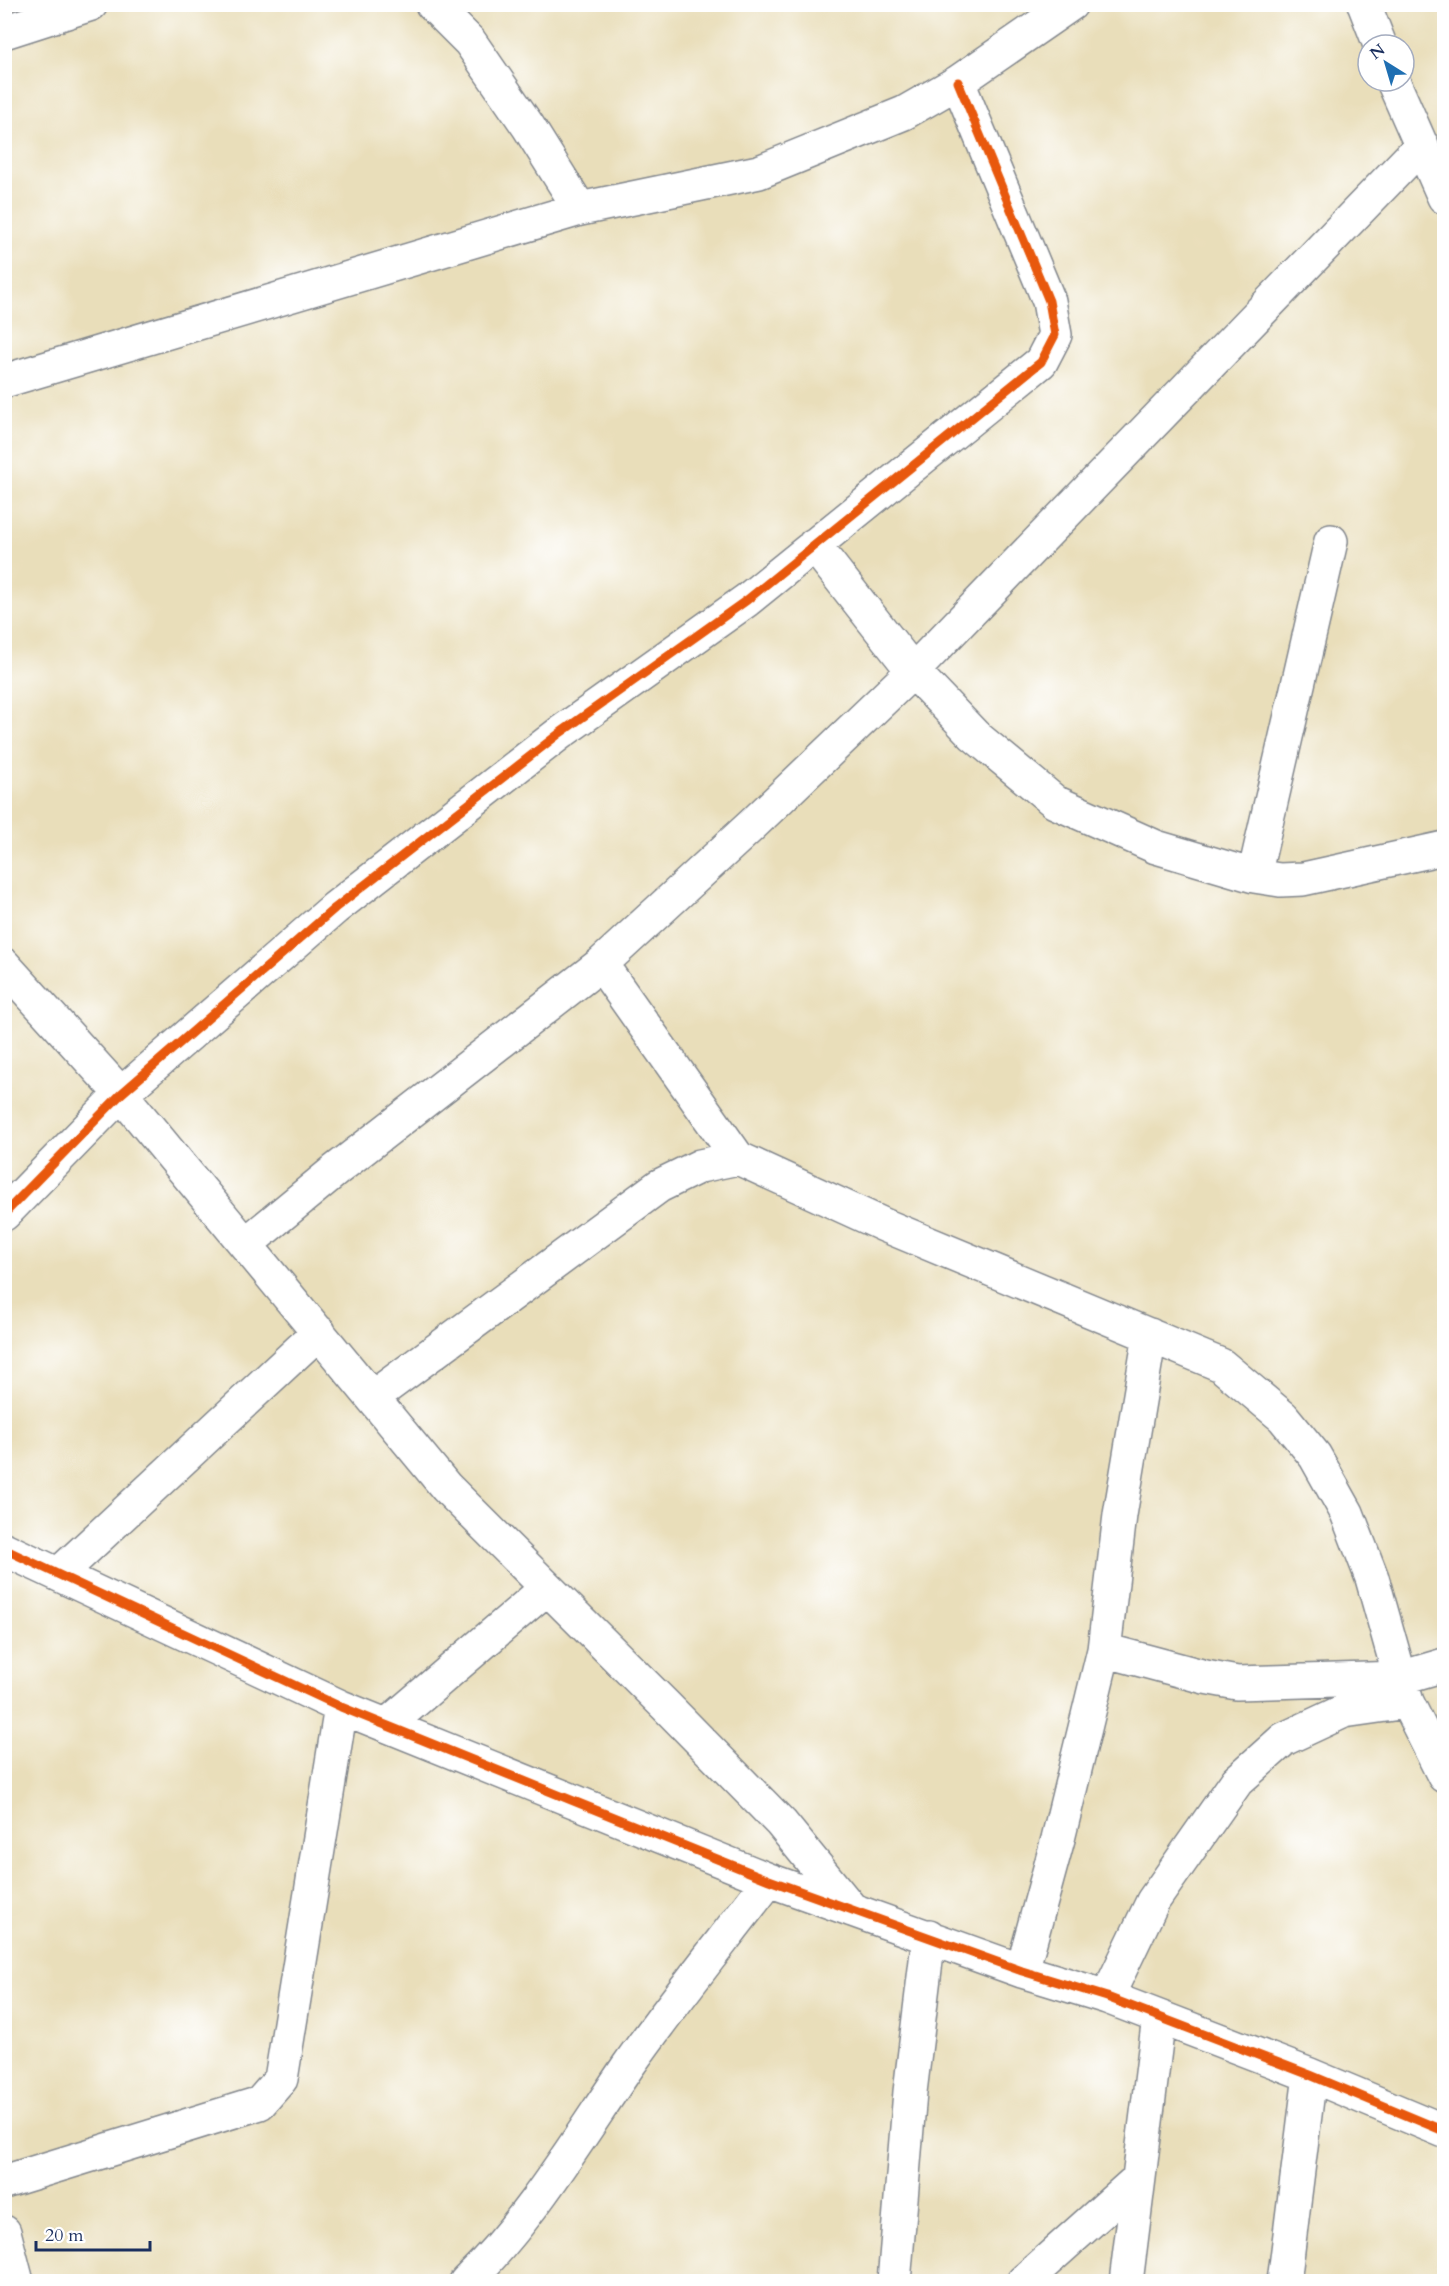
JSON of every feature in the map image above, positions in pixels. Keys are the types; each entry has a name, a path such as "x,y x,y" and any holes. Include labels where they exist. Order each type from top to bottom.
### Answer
{"street":[{"path":"4,32 91,4"},
{"path":"432,4 470,42 528,126 580,209"},
{"path":"4,381 580,209 759,172 904,113 958,82 1071,4"},
{"path":"1364,4 1375,33"},
{"path":"4,1214 122,1094 335,908 560,733 747,600 1041,362 1054,335 1048,301 958,82"},
{"path":"1399,93 1444,197"},
{"path":"246,1244 372,1141 601,964 752,825 913,671 1422,145"},
{"path":"1254,876 1331,541"},
{"path":"814,545 913,671 974,735 1055,802 1156,847 1254,876 1280,880 1303,879 1444,848"},
{"path":"601,964 738,1158 884,1225 1221,1365 1283,1417 1315,1456 1351,1524 1372,1578 1404,1690 1444,1776"},
{"path":"4,965 122,1094 447,1487 781,1823 853,1912"},
{"path":"373,1397 659,1186 700,1166 738,1158"},
{"path":"59,1574 319,1332"},
{"path":"1022,1971 1061,1827 1104,1650 1120,1515 1150,1335"},
{"path":"4,1549 341,1707 769,1880 1022,1971 1107,1997 1310,2075 1444,2132"},
{"path":"387,1725 548,1588"},
{"path":"1104,1650 1205,1677 1237,1683 1404,1690"},
{"path":"1107,1997 1153,1901 1237,1781 1284,1739 1344,1711 1404,1690 1444,1665"},
{"path":"4,2182 260,2103 280,2079 341,1707"},
{"path":"466,2282 516,2227 637,2054 769,1880"},
{"path":"894,2282 910,2092 929,1936"},
{"path":"1126,2282 1159,2017"},
{"path":"1284,2282 1310,2075"},
{"path":"1023,2282 1137,2180"},
{"path":"4,2232 17,2282"}],"cycle path":[{"path":"4,1214 121,1094 335,908 560,733 747,600 1041,362 1055,335 1049,301 958,82"},
{"path":"4,1549 341,1707 769,1880 1022,1971 1107,1997 1310,2075 1444,2131"}]}
